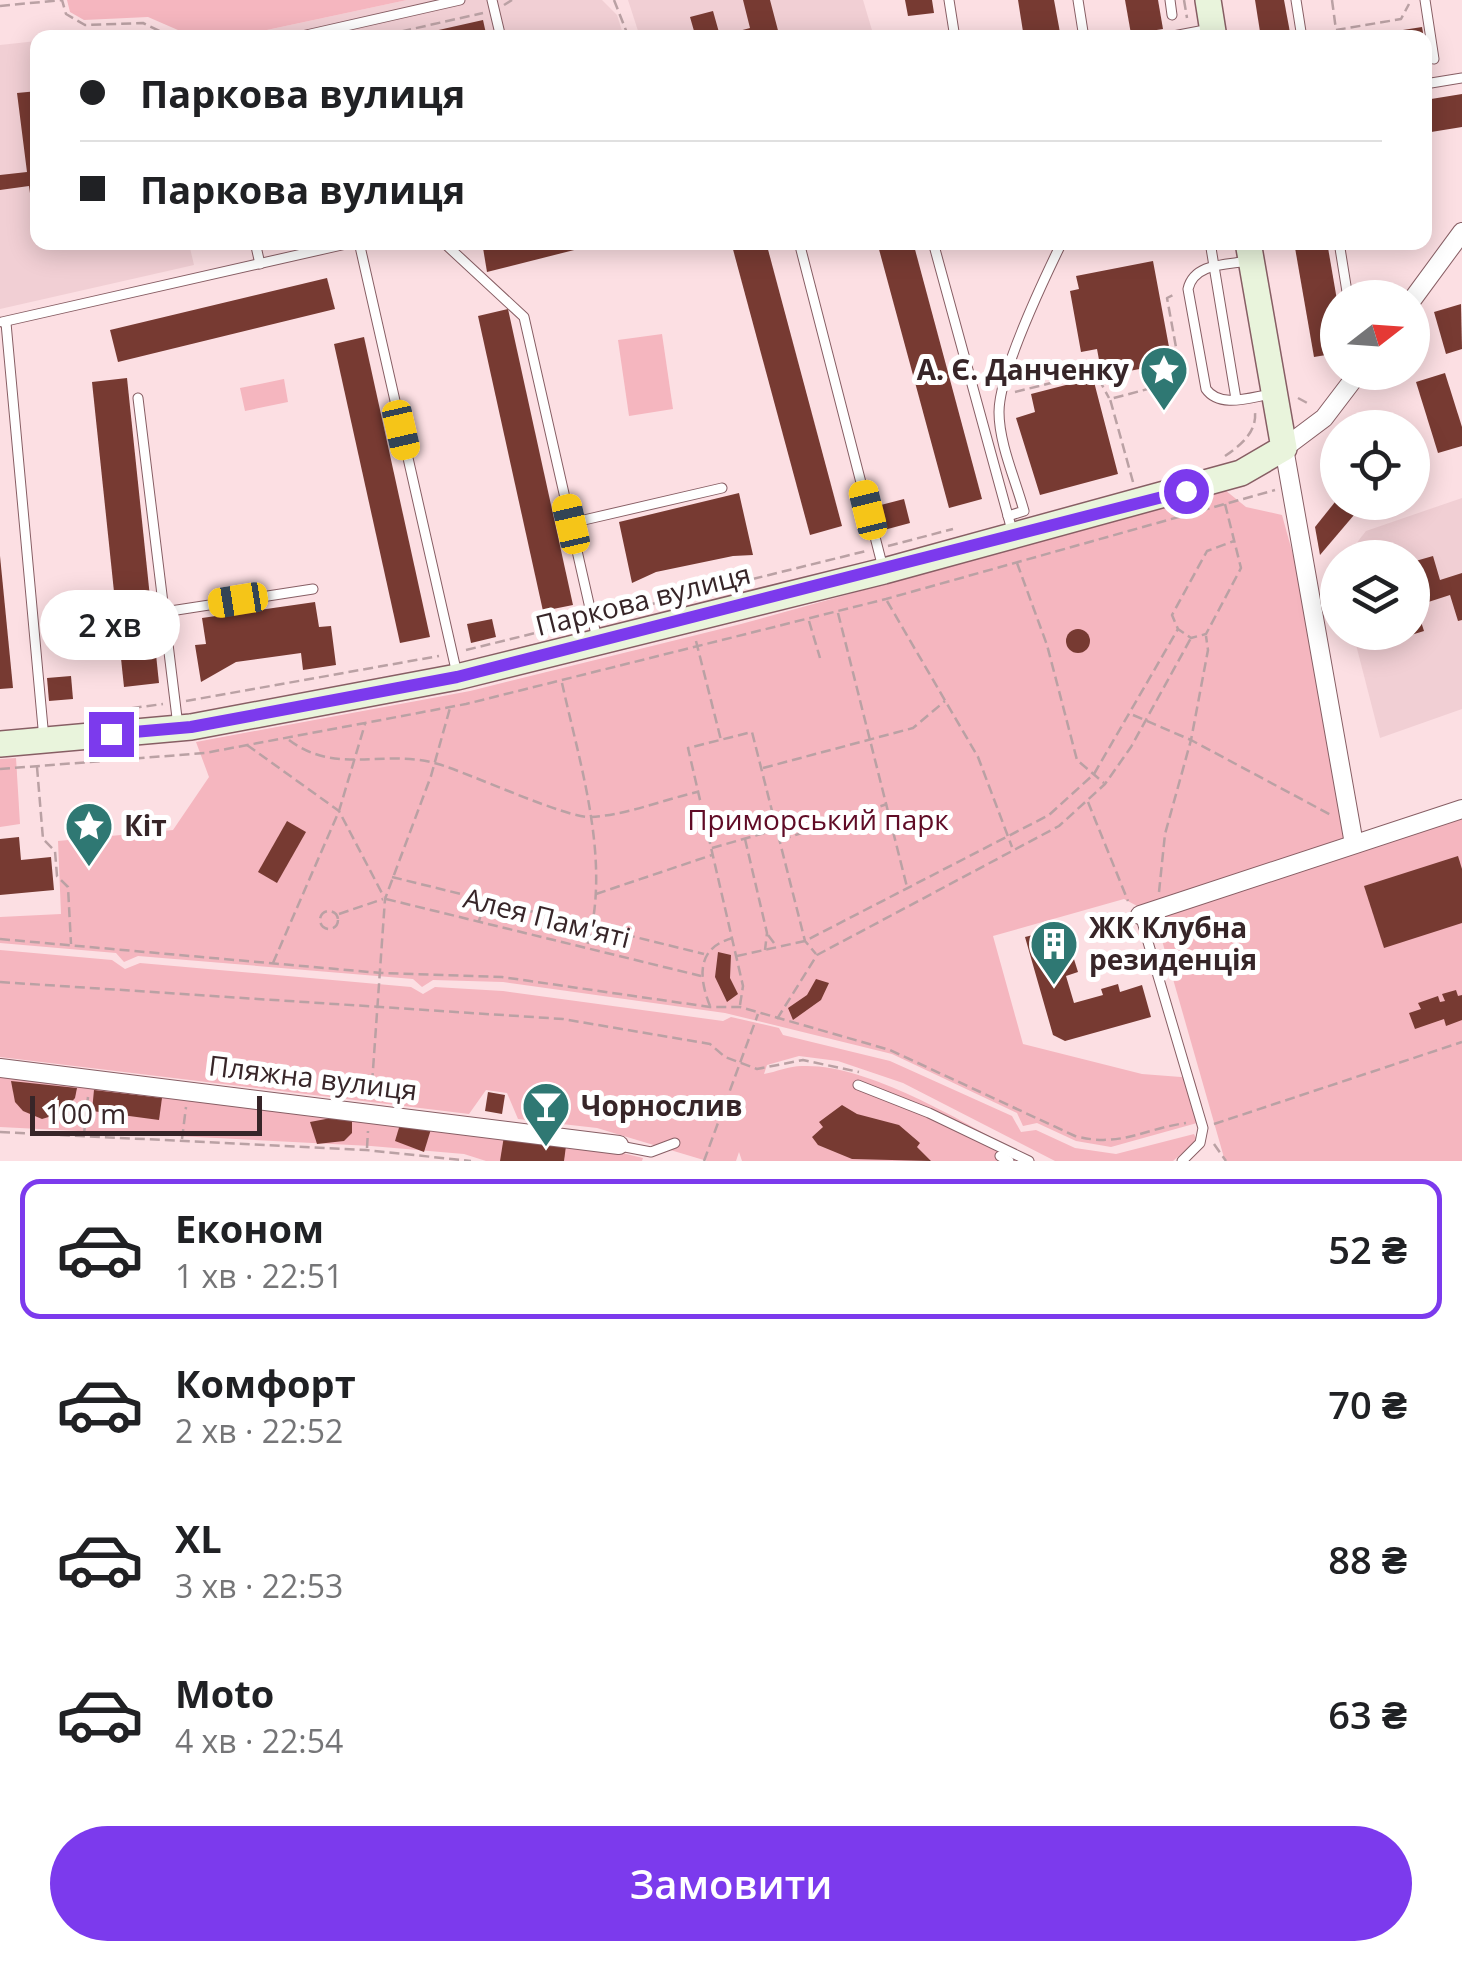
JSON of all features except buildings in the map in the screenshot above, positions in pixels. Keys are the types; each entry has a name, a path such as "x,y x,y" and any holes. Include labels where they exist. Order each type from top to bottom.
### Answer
{"street":[{"path":"1205,30 1208,0"},
{"path":"1430,283 1455,259 1462,232"},
{"path":"1249,252 1264,395 1284,448 1352,835"},
{"path":"1284,448 1324,418 1345,390"},
{"name":"Паркова вулиця","path":"0,744 44,740 455,665 881,560 1013,538 1220,482 1284,448"},
{"path":"1140,914 1352,835 1462,809"},
{"name":"Пляжна вулиця","path":"0,1068 619,1146"}],"lane":[{"path":"346,30 460,0"},
{"path":"950,0 954,30"},
{"path":"1078,0 1083,30"},
{"path":"1170,0 1172,15"},
{"path":"1296,0 1301,30"},
{"path":"1425,0 1430,30"},
{"path":"494,5 499,30"},
{"path":"1432,46 1434,59"},
{"path":"1432,83 1462,78"},
{"path":"257,250 260,264"},
{"path":"44,740 3,323 322,250"},
{"path":"359,250 455,665"},
{"path":"452,250 524,317 595,630"},
{"path":"802,250 881,560"},
{"path":"936,250 1013,538"},
{"path":"1013,538 1024,512 1000,421 1002,396 1032,307 1058,250"},
{"path":"1211,250 1236,399"},
{"path":"1340,250 1345,280"},
{"path":"1249,252 1195,274 1188,289 1206,389 1216,399 1264,395"},
{"path":"138,398 176,716"},
{"path":"571,524 722,488"},
{"path":"164,612 313,589"},
{"path":"1140,914 1203,1128 1202,1140 1182,1161"},
{"path":"858,1085 929,1113 1029,1161"},
{"path":"619,1146 651,1152 675,1143"}],"path":[{"path":"0,6 62,0 66,14 86,25 143,23 157,30"},
{"path":"402,30 512,0"},
{"path":"614,0 627,30"},
{"path":"1184,0 1203,30"},
{"path":"1332,0 1336,30 1401,19 1409,4"},
{"path":"1110,400 1182,380 1167,298 1188,289"},
{"path":"1002,396 1095,372 1110,400 1133,483"},
{"path":"1215,462 1241,445 1256,422 1264,395"},
{"path":"1163,907 1157,884 1165,834 1191,740 1208,650 1206,634 1241,568 1223,495"},
{"path":"0,769 155,758 450,707 886,600 1013,538 1225,504"},
{"path":"79,716 176,716 455,665 881,560 952,530"},
{"path":"1013,538 1047,645 1077,760 1106,784"},
{"path":"1191,638 1178,629 1172,615 1208,551 1234,540"},
{"path":"886,600 978,757 1013,849"},
{"path":"688,607 722,740"},
{"path":"838,612 908,887"},
{"path":"808,620 820,658"},
{"path":"737,956 805,941 1049,815 1094,774 1178,629"},
{"path":"778,1020 817,955 1059,826 1106,784 1191,638 1206,634"},
{"path":"562,680 588,818 596,894 586,947"},
{"path":"761,768 913,728 946,701"},
{"path":"370,1112 385,898 435,763 450,707"},
{"path":"1131,714 1191,740 1352,835"},
{"path":"272,963 339,811 366,722"},
{"path":"740,1006 743,986 737,956 688,748 752,732 805,941 817,955"},
{"path":"286,738 308,754 327,760 435,763 588,818 698,792"},
{"path":"247,745 339,811 385,898"},
{"path":"37,766 43,839 55,852 57,876 68,887 72,946"},
{"path":"1087,800 1131,906 1140,914"},
{"path":"780,841 889,804"},
{"path":"1049,815 1059,826"},
{"path":"712,848 777,830"},
{"path":"745,839 767,933 765,950"},
{"path":"596,894 713,855"},
{"name":"Алея Пам'яті","path":"390,877 704,954"},
{"path":"336,915 385,898"},
{"name":"Алея Пам'яті","path":"385,898 701,976"},
{"path":"479,922 485,900"},
{"path":"767,933 778,947"},
{"path":"710,1007 701,976 704,954 718,942 733,938"},
{"path":"0,940 381,972 502,977 710,1007 740,1006 890,1050 1074,1136 1095,1142 1111,1143 1176,1124 1203,1128 1462,1042"},
{"path":"0,982 563,1019 710,1044 740,1062 765,1070 803,1060 838,1065 870,1076"},
{"path":"704,1161 758,1013"},
{"path":"84,1136 90,1079"},
{"path":"182,1140 188,1091"},
{"path":"1203,1128 1226,1161"},
{"path":"0,1132 366,1150 472,1161"}],"shaded area":[{"path":"407,0 602,0 617,15 622,30 267,30"},
{"path":"628,0 863,0 872,30 638,30"},
{"path":"30,42 30,250 190,250 194,265 0,309 0,45"},
{"path":"1462,498 1462,709 1380,738 1357,650 1430,650 1430,540 1359,540 1366,531 1398,520 1430,520 1430,509"}],"green space":[{"path":"67,0 407,0 267,30 178,30 148,17 84,20 70,12"},
{"path":"662,334 673,409 629,416 618,340"},
{"path":"284,379 288,402 245,411 240,388"},
{"name":"Приморський парк","path":"1225,490 1246,507 1282,515 1295,562 1348,841 1141,908 1124,899 993,936 1023,1044 1142,1074 1194,1078 1202,1106 1197,1123 1111,1147 1076,1141 1037,1123 1023,1126 1017,1113 892,1054 725,1013 503,982 433,980 422,987 413,979 138,956 124,962 116,953 0,943 0,917 61,914 58,841 173,830 209,777 196,742 470,691 741,624"},
{"path":"16,758 20,824 0,827 0,759"},
{"path":"1462,816 1462,1161 1225,1161 1155,916"},
{"path":"0,950 112,960 125,969 140,963 411,987 423,994 435,987 503,991 723,1021 731,1017 779,1028 783,1035 890,1061 1012,1116 1021,1132 1036,1130 1075,1148 1116,1154 1194,1134 1197,1140 1173,1161 1055,1161 903,1083 838,1061 799,1056 767,1065 764,1074 802,1066 859,1075 922,1100 1035,1161 742,1161 739,1152 736,1161 707,1161 597,1128 518,1119 507,1093 486,1090 469,1114 0,1057"},
{"path":"0,1073 643,1158 486,1161 464,1154 371,1146 0,1127"}],"place":[{"name":"А. Є. Данченку","path":"1164,412"},
{"name":"Кіт","path":"89,868"},
{"name":"ЖК Клубна резиденція","path":"1054,986"},
{"name":"Чорнослив","path":"546,1148"}],"route":[{"path":"111,734 191,727 457,677 1186,491"}]}
